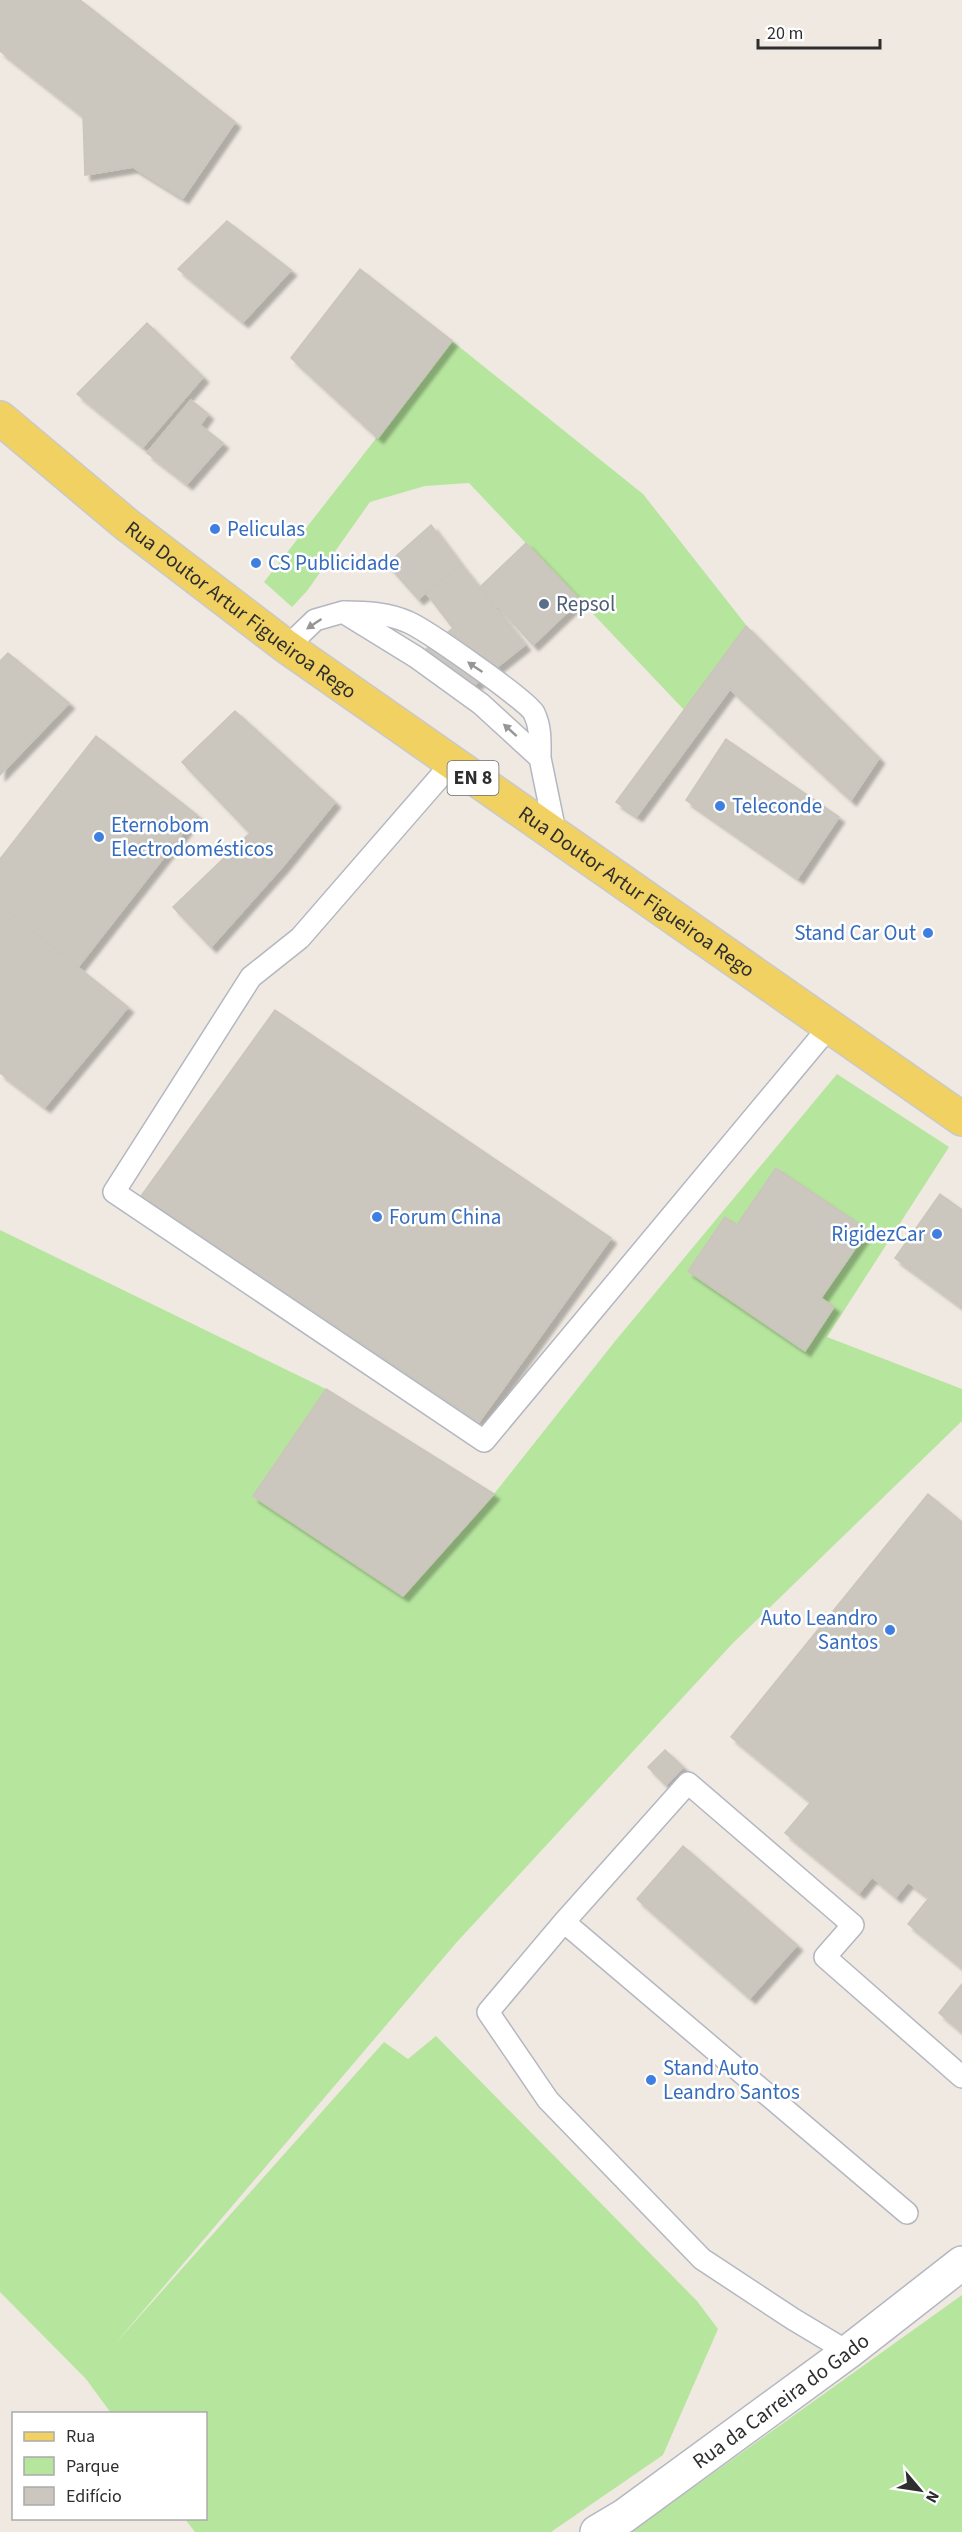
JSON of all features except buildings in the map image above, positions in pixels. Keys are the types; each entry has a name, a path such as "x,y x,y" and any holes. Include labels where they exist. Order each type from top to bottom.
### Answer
{"main road":[{"name":"Rua Doutor Artur Figueiroa Rego","path":"0,417 126,524 287,647 962,1119"}],"street":[{"name":"Rua da Carreira do Gado","path":"597,2532 624,2517 848,2352 962,2263"}],"lane":[{"path":"343,612 416,657 481,704 540,758"},
{"path":"287,647 315,620 343,612 372,612 408,622 515,693 533,711 540,729 540,758 556,836"},
{"path":"452,763 300,938 251,977 114,1192 484,1441 829,1027"},
{"path":"848,2352 702,2259 548,2100 488,2012 564,1922 688,1783 853,1925 825,1958 962,2077"},
{"path":"564,1922 907,2214"}],"green space":[{"path":"452,341 643,494 750,630 687,713 469,483 425,486 370,502 307,591 292,607 264,582"},
{"path":"837,1074 949,1147 827,1337 962,1389 962,1421 733,1643 456,1943 114,2345 384,2042 408,2059 436,2036 697,2301 718,2329 663,2455 551,2532 195,2532 186,2520 207,2520 207,2412 110,2412 86,2379 0,2292 0,1230 326,1389 253,1496 403,1596 494,1494 616,1340"},
{"path":"962,2295 962,2532 631,2532"}],"place":[{"name":"Peliculas","path":"215,529"},
{"name":"CS Publicidade","path":"256,563"},
{"name":"Repsol","path":"544,604"},
{"name":"Teleconde","path":"720,806"},
{"name":"Eternobom Electrodomésticos","path":"99,837"},
{"name":"Stand Car Out","path":"928,933"},
{"name":"Forum China","path":"377,1217"},
{"name":"RigidezCar","path":"937,1234"},
{"name":"Auto Leandro Santos","path":"890,1630"},
{"name":"Stand Auto Leandro Santos","path":"651,2080"}]}
